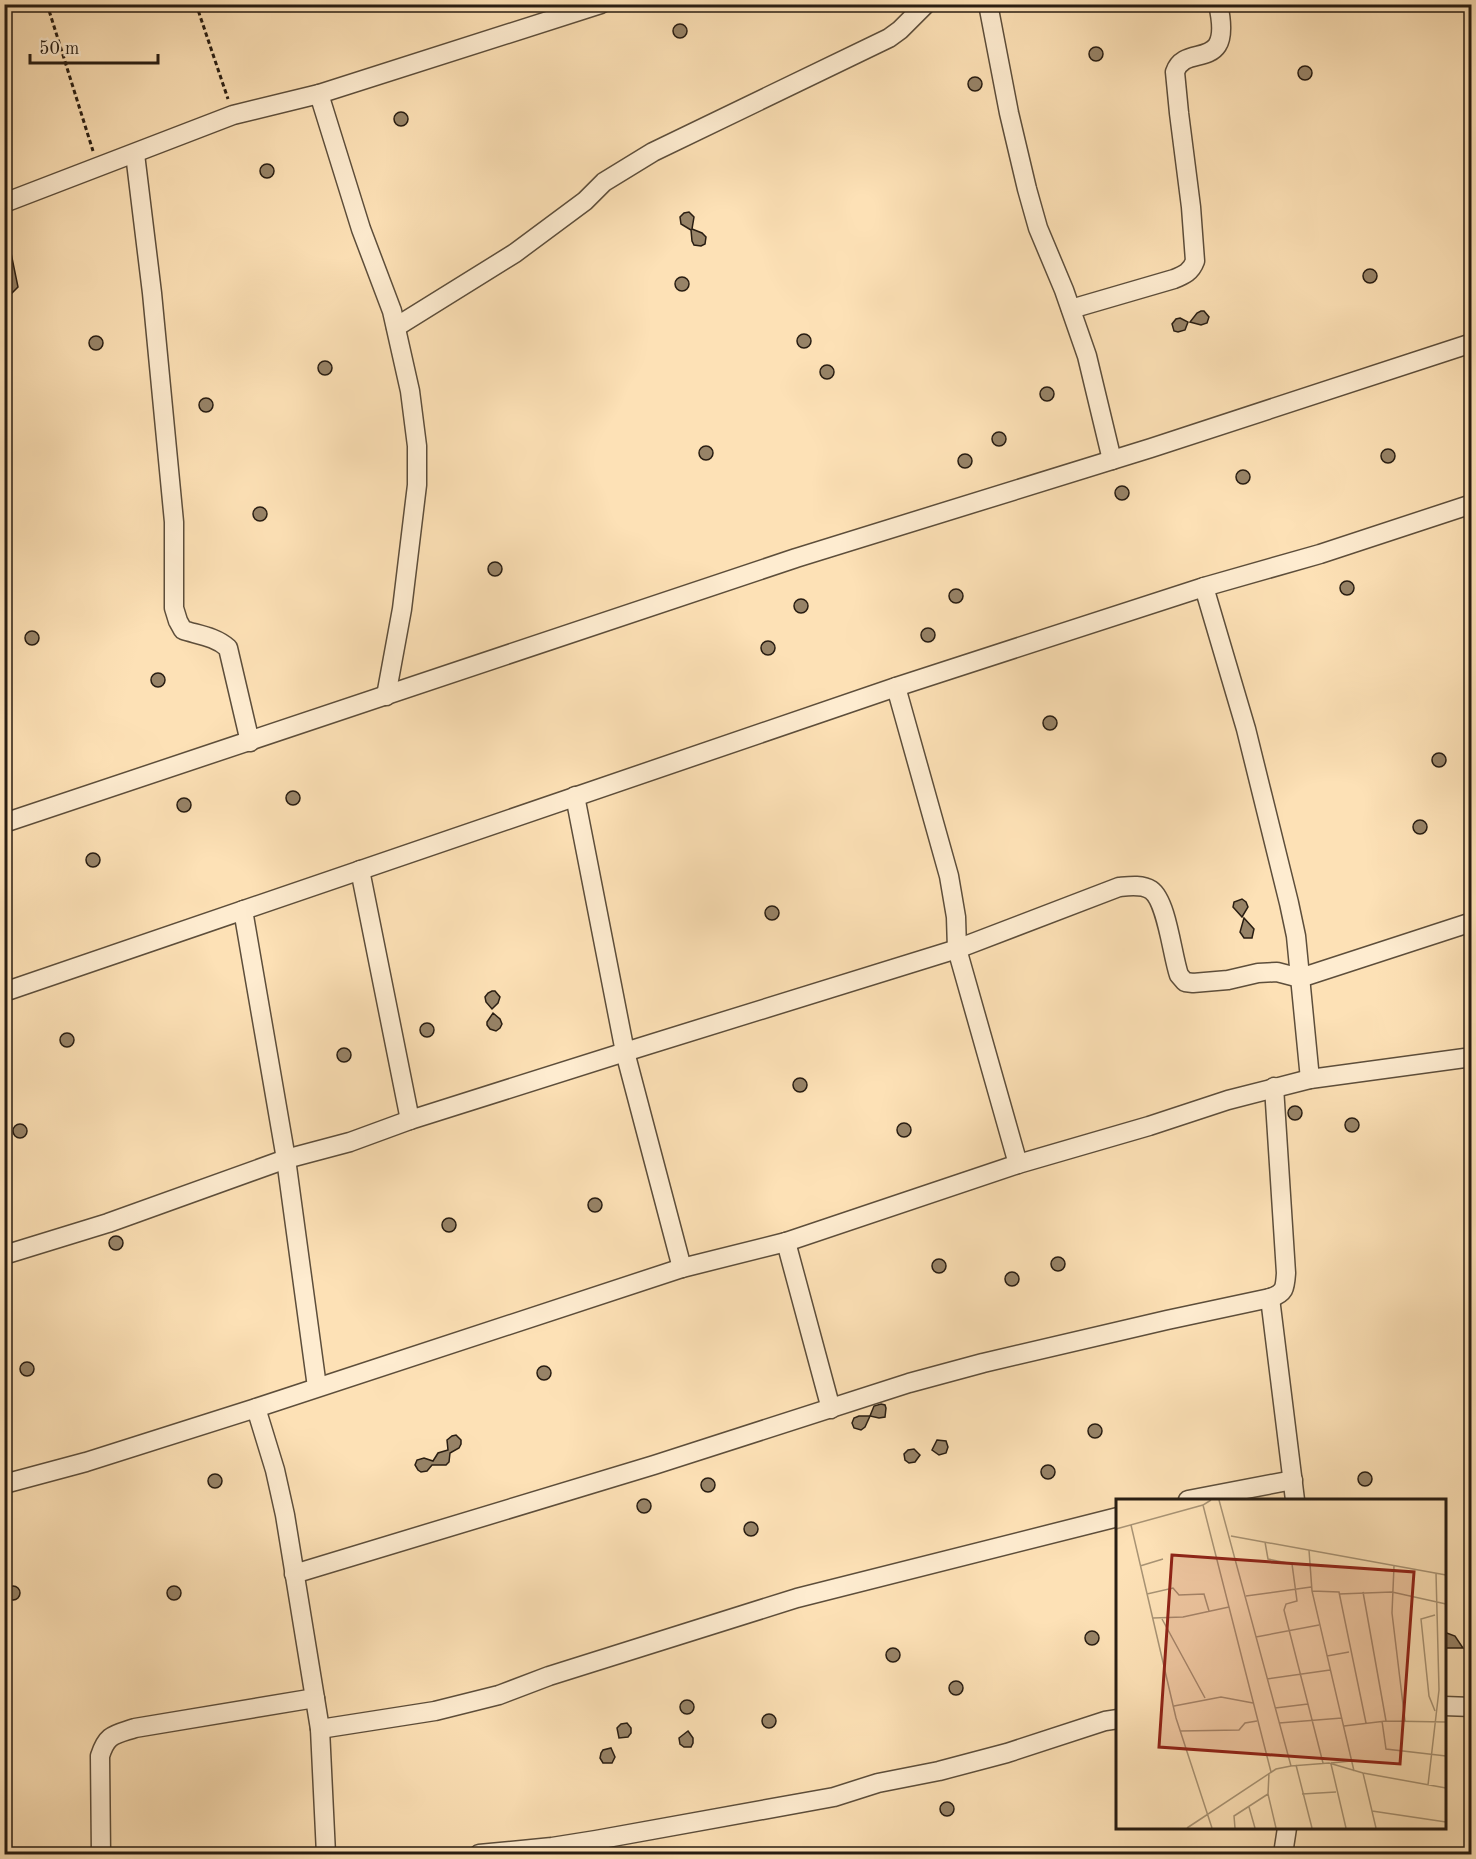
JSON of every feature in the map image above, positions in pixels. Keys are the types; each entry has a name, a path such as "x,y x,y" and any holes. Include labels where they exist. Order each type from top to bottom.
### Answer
{"street":[{"path":"4,203 233,115 319,94 601,4"},
{"path":"396,327 514,253 585,201 604,182 653,152 889,38 926,4"},
{"path":"988,4 1009,113 1027,189 1038,228 1071,309 1087,356 1112,460"},
{"path":"1071,309 1174,279 1192,269 1195,261 1191,207 1175,72 1177,66 1184,61 1212,51 1218,45 1221,40 1222,22 1218,4"},
{"path":"319,94 361,229 392,311 417,446 417,485 402,609 386,696"},
{"path":"135,154 152,293 174,522 174,608 183,630 212,638 228,648 250,742"},
{"path":"4,823 796,558 1112,460 1472,343"},
{"path":"4,992 896,687 1204,587 1320,554 1472,504"},
{"path":"1204,587 1246,729 1289,903 1296,936 1310,1079"},
{"path":"896,687 949,876 956,917 957,949 1018,1164"},
{"path":"575,796 625,1052 682,1268"},
{"path":"360,870 410,1120"},
{"path":"4,1255 108,1222 286,1159 350,1142 410,1120 957,949 1119,888 1132,886 1151,890 1159,899 1165,914 1176,968 1185,982 1193,983 1277,972 1300,978 1472,922"},
{"path":"243,910 286,1159 318,1387"},
{"path":"4,1484 86,1462 256,1408 682,1268 786,1242 1018,1164 1274,1087 1310,1079 1472,1057"},
{"path":"294,1574 654,1465 909,1383 983,1363 1280,1294 1285,1287 1286,1273 1274,1087"},
{"path":"786,1242 831,1409"},
{"path":"1270,1298 1295,1499"},
{"path":"256,1408 275,1470 320,1729 326,1854"},
{"path":"1193,1499 1293,1480"},
{"path":"320,1729 426,1712 499,1695 560,1672 797,1598 1116,1518"},
{"path":"101,1854 100,1756 104,1742 114,1735 135,1728 315,1698"},
{"path":"1446,1706 1472,1707"},
{"path":"479,1854 552,1847 812,1802 878,1783 962,1765 1116,1719"},
{"path":"1283,1854 1287,1829"}],"path":[{"path":"47,4 98,167"},
{"path":"196,4 233,115"}],"building":[{"path":"677,24 683,24 687,31 683,38 677,38 673,34 673,28"},
{"path":"1093,47 1099,47 1103,54 1099,61 1093,61 1089,57 1089,51"},
{"path":"1302,66 1308,66 1312,73 1308,80 1302,80 1298,76 1298,70"},
{"path":"972,77 978,77 982,84 978,91 972,91 968,87 968,81"},
{"path":"398,112 404,112 408,119 404,126 398,126 394,122 394,116"},
{"path":"264,164 270,164 274,171 270,178 264,178 260,174 260,168"},
{"path":"689,212 694,217 692,229 706,237 705,244 701,246 694,245 691,230 681,224 680,217"},
{"path":"11,253 18,287 4,301 4,254"},
{"path":"1367,269 1373,269 1377,276 1373,283 1367,283 1363,279 1363,273"},
{"path":"679,277 685,277 689,284 685,291 679,291 675,287 675,281"},
{"path":"1201,311 1209,317 1207,323 1201,325 1190,322 1197,313"},
{"path":"1180,318 1188,322 1185,330 1174,331 1172,324"},
{"path":"801,334 807,334 811,341 807,348 801,348 797,344 797,338"},
{"path":"93,336 99,336 103,343 99,350 93,350 89,346 89,340"},
{"path":"322,361 328,361 332,368 328,375 322,375 318,371 318,365"},
{"path":"824,365 830,365 834,372 830,379 824,379 820,375 820,369"},
{"path":"1044,387 1050,387 1054,394 1050,401 1044,401 1040,397 1040,391"},
{"path":"203,398 209,398 213,405 209,412 203,412 199,408 199,402"},
{"path":"996,432 1002,432 1006,439 1002,446 996,446 992,442 992,436"},
{"path":"703,446 709,446 713,453 709,460 703,460 699,456 699,450"},
{"path":"1385,449 1391,449 1395,456 1391,463 1385,463 1381,459 1381,453"},
{"path":"962,454 968,454 972,461 968,468 962,468 958,464 958,458"},
{"path":"1240,470 1246,470 1250,477 1246,484 1240,484 1236,480 1236,474"},
{"path":"1119,486 1125,486 1129,493 1125,500 1119,500 1115,496 1115,490"},
{"path":"257,507 263,507 267,514 263,521 257,521 253,517 253,511"},
{"path":"492,562 498,562 502,569 498,576 492,576 488,572 488,566"},
{"path":"1344,581 1350,581 1354,588 1350,595 1344,595 1340,591 1340,585"},
{"path":"953,589 959,589 963,596 959,603 953,603 949,599 949,593"},
{"path":"798,599 804,599 808,606 804,613 798,613 794,609 794,603"},
{"path":"925,628 931,628 935,635 931,642 925,642 921,638 921,632"},
{"path":"29,631 35,631 39,638 35,645 29,645 25,641 25,635"},
{"path":"765,641 771,641 775,648 771,655 765,655 761,651 761,645"},
{"path":"155,673 161,673 165,680 161,687 155,687 151,683 151,677"},
{"path":"1047,716 1053,716 1057,723 1053,730 1047,730 1043,726 1043,720"},
{"path":"1436,753 1442,753 1446,760 1442,767 1436,767 1432,763 1432,757"},
{"path":"290,791 296,791 300,798 296,805 290,805 286,801 286,795"},
{"path":"181,798 187,798 191,805 187,812 181,812 177,808 177,802"},
{"path":"1417,820 1423,820 1427,827 1423,834 1417,834 1413,830 1413,824"},
{"path":"90,853 96,853 100,860 96,867 90,867 86,863 86,857"},
{"path":"1242,899 1248,907 1242,917 1233,907 1234,902"},
{"path":"769,906 775,906 779,913 775,920 769,920 765,916 765,910"},
{"path":"1244,918 1254,929 1252,938 1244,938 1240,932"},
{"path":"492,991 500,997 492,1009 485,997"},
{"path":"493,1013 502,1024 496,1031 487,1025"},
{"path":"424,1023 430,1023 434,1030 430,1037 424,1037 420,1033 420,1027"},
{"path":"64,1033 70,1033 74,1040 70,1047 64,1047 60,1043 60,1037"},
{"path":"341,1048 347,1048 351,1055 347,1062 341,1062 337,1058 337,1052"},
{"path":"797,1078 803,1078 807,1085 803,1092 797,1092 793,1088 793,1082"},
{"path":"1292,1106 1298,1106 1302,1113 1298,1120 1292,1120 1288,1116 1288,1110"},
{"path":"1349,1118 1355,1118 1359,1125 1355,1132 1349,1132 1345,1128 1345,1122"},
{"path":"901,1123 907,1123 911,1130 907,1137 901,1137 897,1133 897,1127"},
{"path":"17,1124 23,1124 27,1131 23,1138 17,1138 13,1134 13,1128"},
{"path":"592,1198 598,1198 602,1205 598,1212 592,1212 588,1208 588,1202"},
{"path":"446,1218 452,1218 456,1225 452,1232 446,1232 442,1228 442,1222"},
{"path":"113,1236 119,1236 123,1243 119,1250 113,1250 109,1246 109,1240"},
{"path":"1055,1257 1061,1257 1065,1264 1061,1271 1055,1271 1051,1267 1051,1261"},
{"path":"936,1259 942,1259 946,1266 942,1273 936,1273 932,1269 932,1263"},
{"path":"1009,1272 1015,1272 1019,1279 1015,1286 1009,1286 1005,1282 1005,1276"},
{"path":"24,1362 30,1362 34,1369 30,1376 24,1376 20,1372 20,1366"},
{"path":"541,1366 547,1366 551,1373 547,1380 541,1380 537,1376 537,1370"},
{"path":"881,1404 886,1408 885,1417 870,1416 874,1406"},
{"path":"870,1416 861,1430 854,1428 852,1423 854,1418"},
{"path":"1092,1424 1098,1424 1102,1431 1098,1438 1092,1438 1088,1434 1088,1428"},
{"path":"456,1435 461,1440 461,1444 459,1448 450,1453 449,1462 446,1465 432,1465 427,1471 418,1470 415,1465 417,1460 424,1458 433,1461 438,1453 448,1450 447,1440"},
{"path":"937,1440 946,1441 948,1447 946,1453 939,1455 932,1450"},
{"path":"914,1449 920,1455 915,1462 909,1463 905,1460 904,1454"},
{"path":"1045,1465 1051,1465 1055,1472 1051,1479 1045,1479 1041,1475 1041,1469"},
{"path":"1362,1472 1368,1472 1372,1479 1368,1486 1362,1486 1358,1482 1358,1476"},
{"path":"212,1474 218,1474 222,1481 218,1488 212,1488 208,1484 208,1478"},
{"path":"705,1478 711,1478 715,1485 711,1492 705,1492 701,1488 701,1482"},
{"path":"641,1499 647,1499 651,1506 647,1513 641,1513 637,1509 637,1503"},
{"path":"748,1522 754,1522 758,1529 754,1536 748,1536 744,1532 744,1526"},
{"path":"10,1586 16,1586 20,1593 16,1600 10,1600 6,1596 6,1590"},
{"path":"171,1586 177,1586 181,1593 177,1600 171,1600 167,1596 167,1590"},
{"path":"1089,1631 1095,1631 1099,1638 1095,1645 1089,1645 1085,1641 1085,1635"},
{"path":"1446,1633 1455,1636 1463,1648 1446,1648"},
{"path":"890,1648 896,1648 900,1655 896,1662 890,1662 886,1658 886,1652"},
{"path":"953,1681 959,1681 963,1688 959,1695 953,1695 949,1691 949,1685"},
{"path":"684,1700 690,1700 694,1707 690,1714 684,1714 680,1710 680,1704"},
{"path":"766,1714 772,1714 776,1721 772,1728 766,1728 762,1724 762,1718"},
{"path":"627,1723 631,1728 631,1733 628,1737 619,1738 617,1728"},
{"path":"688,1731 693,1738 693,1743 691,1747 684,1747 680,1744 679,1738"},
{"path":"611,1748 615,1757 612,1763 603,1763 600,1758 601,1753"},
{"path":"944,1802 950,1802 954,1809 950,1816 944,1816 940,1812 940,1806"}]}
